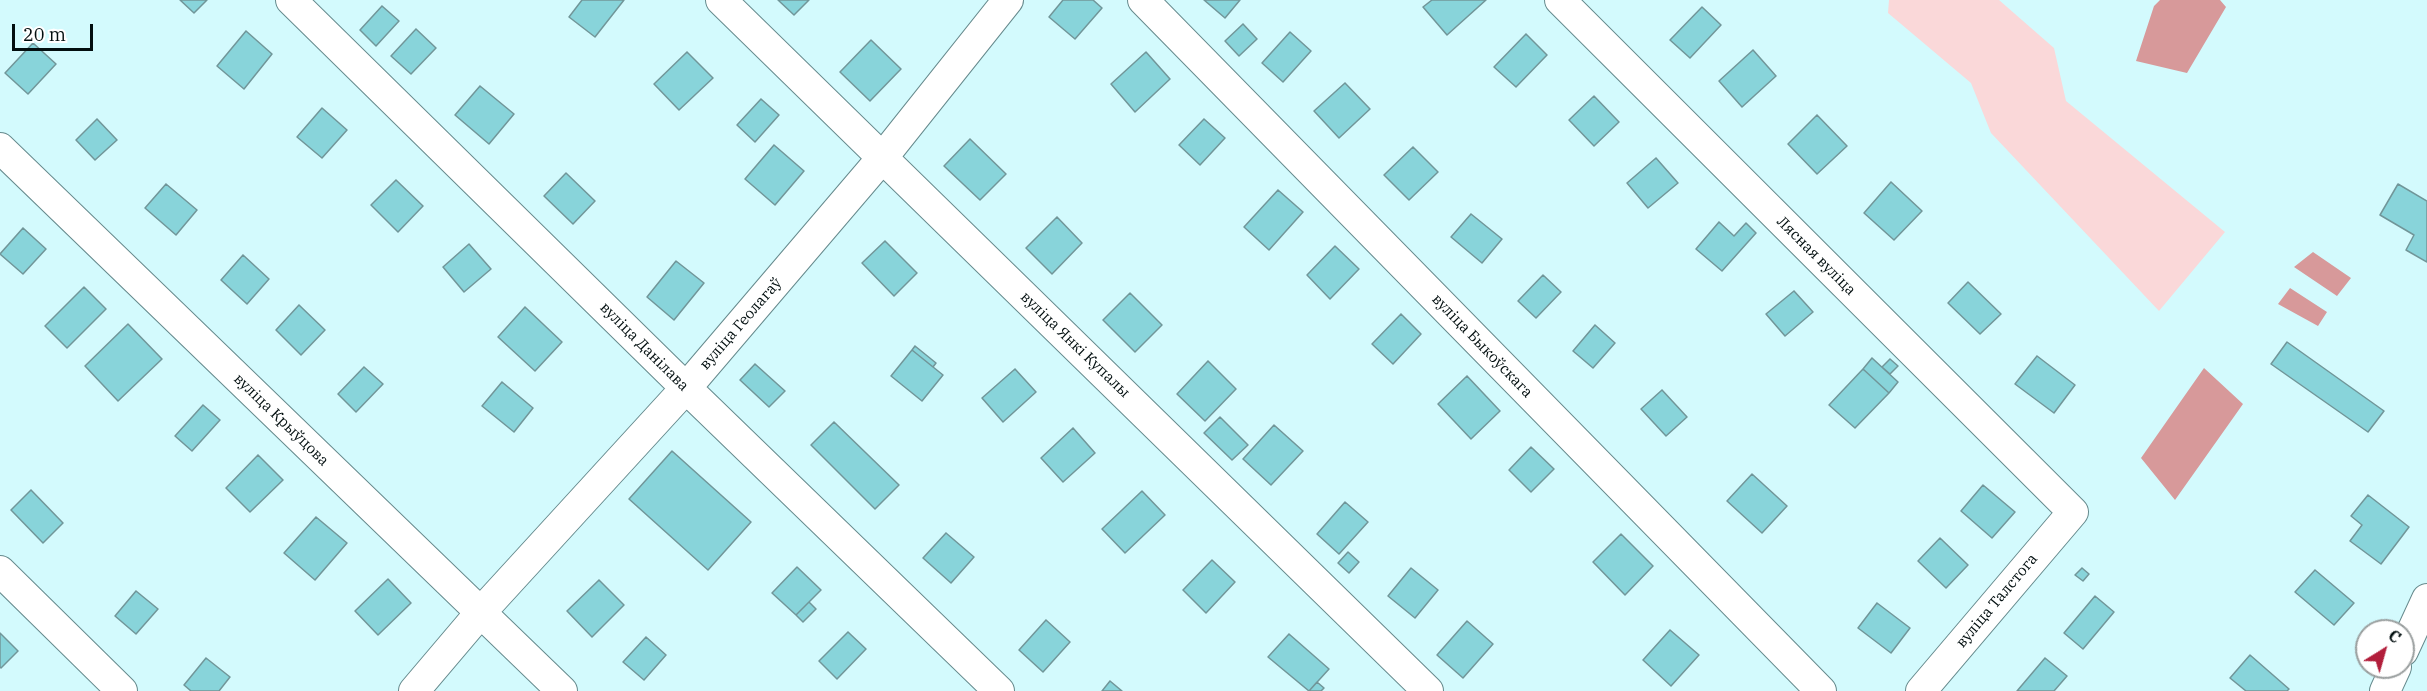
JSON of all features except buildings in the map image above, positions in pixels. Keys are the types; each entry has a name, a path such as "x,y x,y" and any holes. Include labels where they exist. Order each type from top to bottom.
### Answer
{"street":[{"name":"вуліца Данілава","path":"291,0 999,691"},
{"name":"вуліца Янкі Купалы","path":"721,0 1428,691"},
{"name":"вуліца Геолагаў","path":"414,691 481,612 686,388 883,157 1008,0"},
{"name":"вуліца Быкоўскага","path":"1143,0 1821,691"},
{"name":"Лясная вуліца","path":"1560,0 2073,512"},
{"name":"вуліца Крыўцова","path":"0,148 562,691"},
{"name":"вуліца Талстога","path":"1921,691 2073,512"},
{"path":"0,571 122,691"},
{"path":"2415,626 2427,600"}],"shaded area":[{"path":"1889,0 1999,0 2054,48 2066,101 2225,232 2159,311 1991,133 1971,83 1888,13"},
{"path":"2160,0 2220,0 2226,7 2187,73 2136,61 2154,6"},
{"path":"2313,252 2351,278 2337,296 2294,267"},
{"path":"2290,288 2327,312 2318,326 2278,304"},
{"path":"2204,368 2243,404 2175,500 2141,458"}]}
